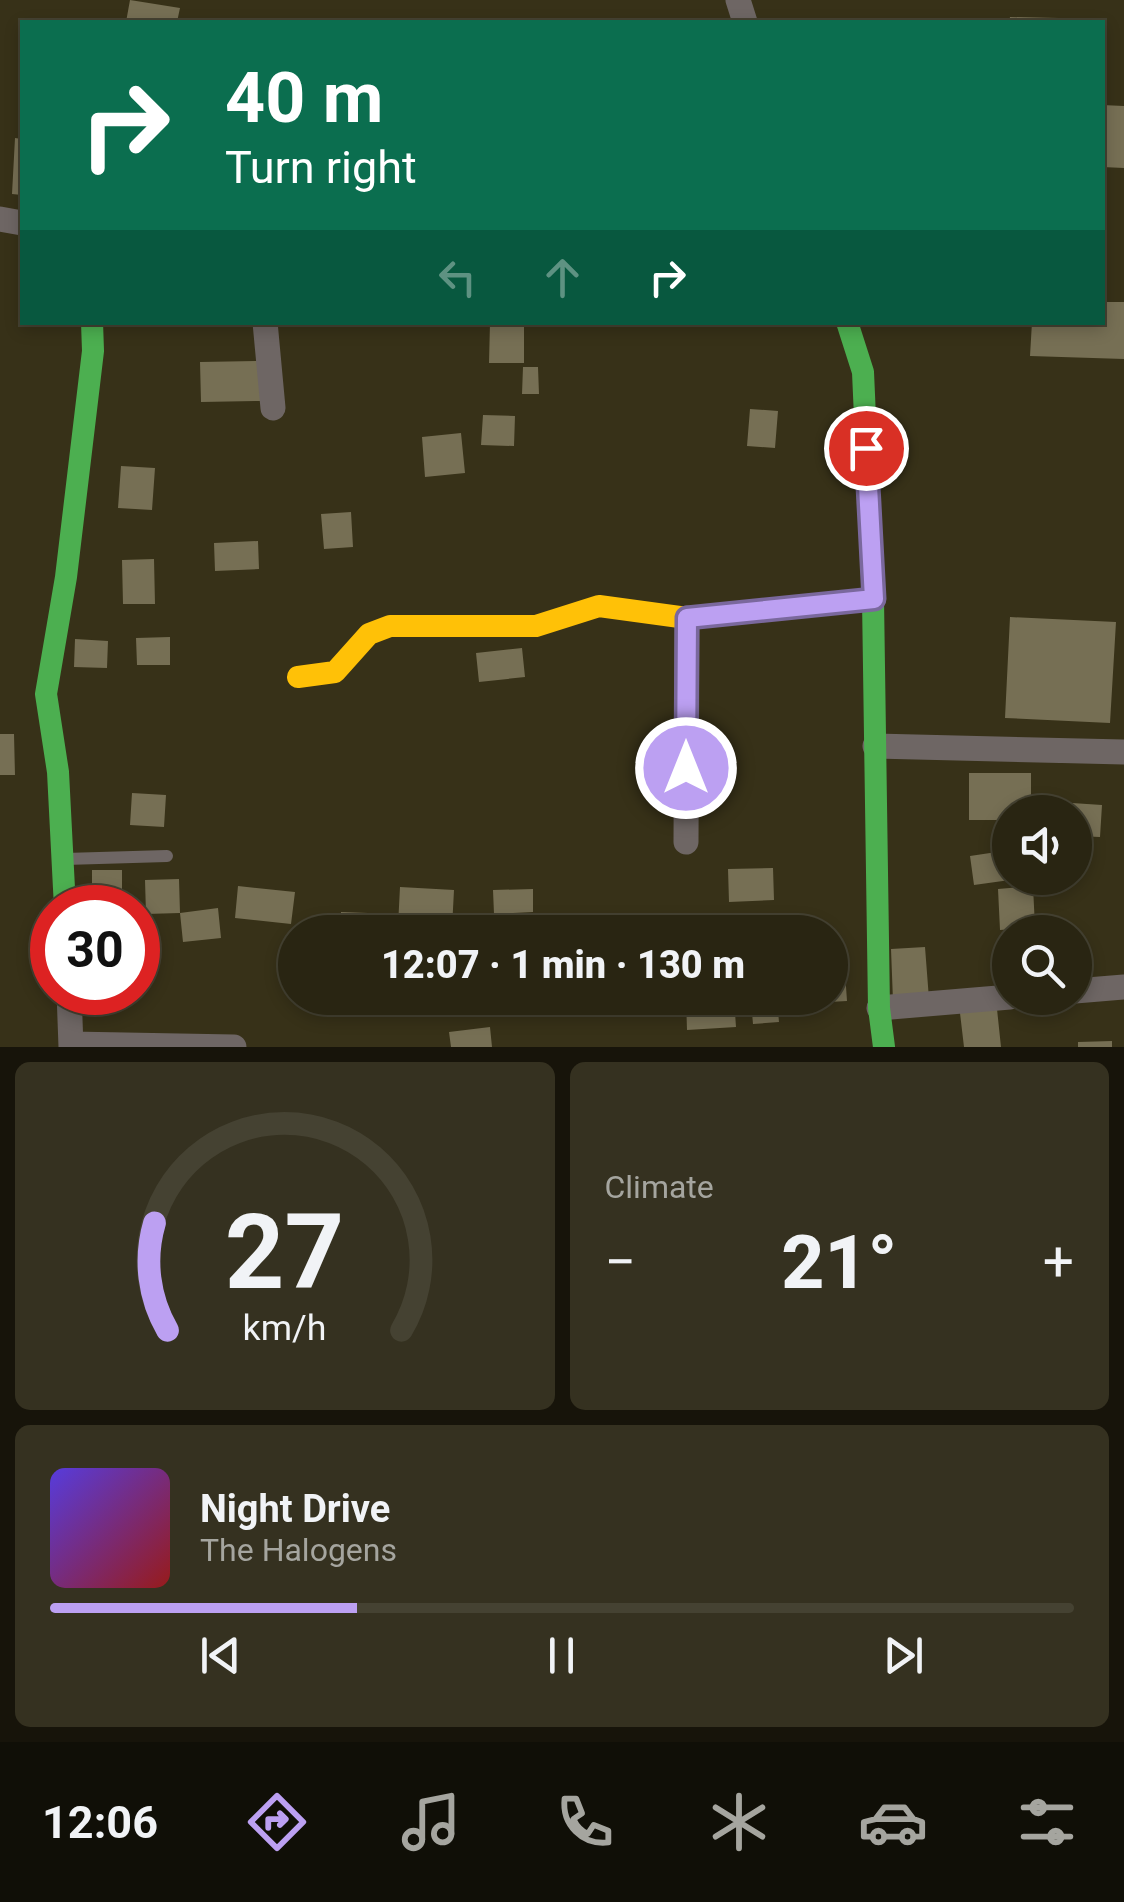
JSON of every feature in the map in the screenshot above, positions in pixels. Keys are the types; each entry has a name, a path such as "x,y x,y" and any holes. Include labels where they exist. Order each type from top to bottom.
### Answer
{"street":[{"path":"64,885 58,772 46,694 66,577 93,351 92,325"},
{"path":"264,325 273,408"},
{"path":"847,325 863,372 874,599 879,1008 884,1047"},
{"path":"298,678 334,672 368,634 390,626 536,626 599,606 687,618 874,599"},
{"path":"686,842 687,618"},
{"path":"874,746 1124,752"},
{"path":"1092,990 1124,987"},
{"path":"879,1008 992,999"},
{"path":"70,1015 71,1045 234,1047"}],"lane":[{"path":"63,860 167,856"}],"building":[{"path":"130,0 180,8 177,20 126,20"},
{"path":"1010,17 1059,18 1059,20 1009,20"},
{"path":"1105,105 1124,106 1124,168 1105,167"},
{"path":"15,138 20,139 20,195 12,194"},
{"path":"1105,302 1124,302 1124,359 1030,356 1032,325 1105,325"},
{"path":"490,325 524,325 524,363 489,363"},
{"path":"260,361 261,401 201,402 200,362"},
{"path":"523,367 538,367 539,394 522,394"},
{"path":"750,409 778,411 775,448 747,446"},
{"path":"483,415 515,416 514,446 481,445"},
{"path":"461,433 465,473 425,477 422,437"},
{"path":"121,466 155,468 152,510 118,508"},
{"path":"351,512 353,547 324,549 321,514"},
{"path":"258,541 259,569 215,571 214,543"},
{"path":"154,559 155,604 123,604 122,560"},
{"path":"1010,617 1116,622 1110,723 1005,718"},
{"path":"170,637 170,665 137,665 136,638"},
{"path":"75,639 108,641 107,668 74,667"},
{"path":"522,648 525,677 479,682 476,653"},
{"path":"0,734 14,734 15,775 0,775"},
{"path":"969,773 1031,773 1031,795 992,795 992,820 969,820"},
{"path":"132,793 166,795 164,827 130,825"},
{"path":"1092,804 1102,805 1100,837 1092,837"},
{"path":"992,853 992,882 974,885 970,856"},
{"path":"773,868 774,900 729,902 728,869"},
{"path":"92,870 122,870 122,885 92,885"},
{"path":"179,879 180,913 160,914 160,885 145,885 145,880"},
{"path":"238,886 295,892 292,915 278,915 278,923 235,918"},
{"path":"400,887 454,890 453,915 399,915"},
{"path":"533,889 533,912 494,914 493,890"},
{"path":"998,895 1033,895 1034,915 999,915"},
{"path":"218,908 221,938 183,942 180,913"},
{"path":"341,912 368,913 368,915"},
{"path":"925,947 929,999 893,1001 891,949"},
{"path":"992,1010 992,1015 998,1015 1001,1047 964,1047 960,1013"},
{"path":"687,1015 735,1015 736,1027 687,1030"},
{"path":"752,1015 778,1015 779,1022 753,1024"},
{"path":"490,1027 492,1047 451,1047 449,1032"},
{"path":"1112,1041 1112,1047 1078,1047 1078,1042"}],"traffic: fast":[{"path":"64,885 58,772 46,694 66,577 93,351 92,325"},
{"path":"848,325 863,372 873,599 879,1008 884,1047"}],"traffic: slow":[{"path":"298,677 335,672 369,634 390,626 536,626 599,606 687,618 873,599"}],"route":[{"path":"686,768 687,618 874,599 866,448"}]}
